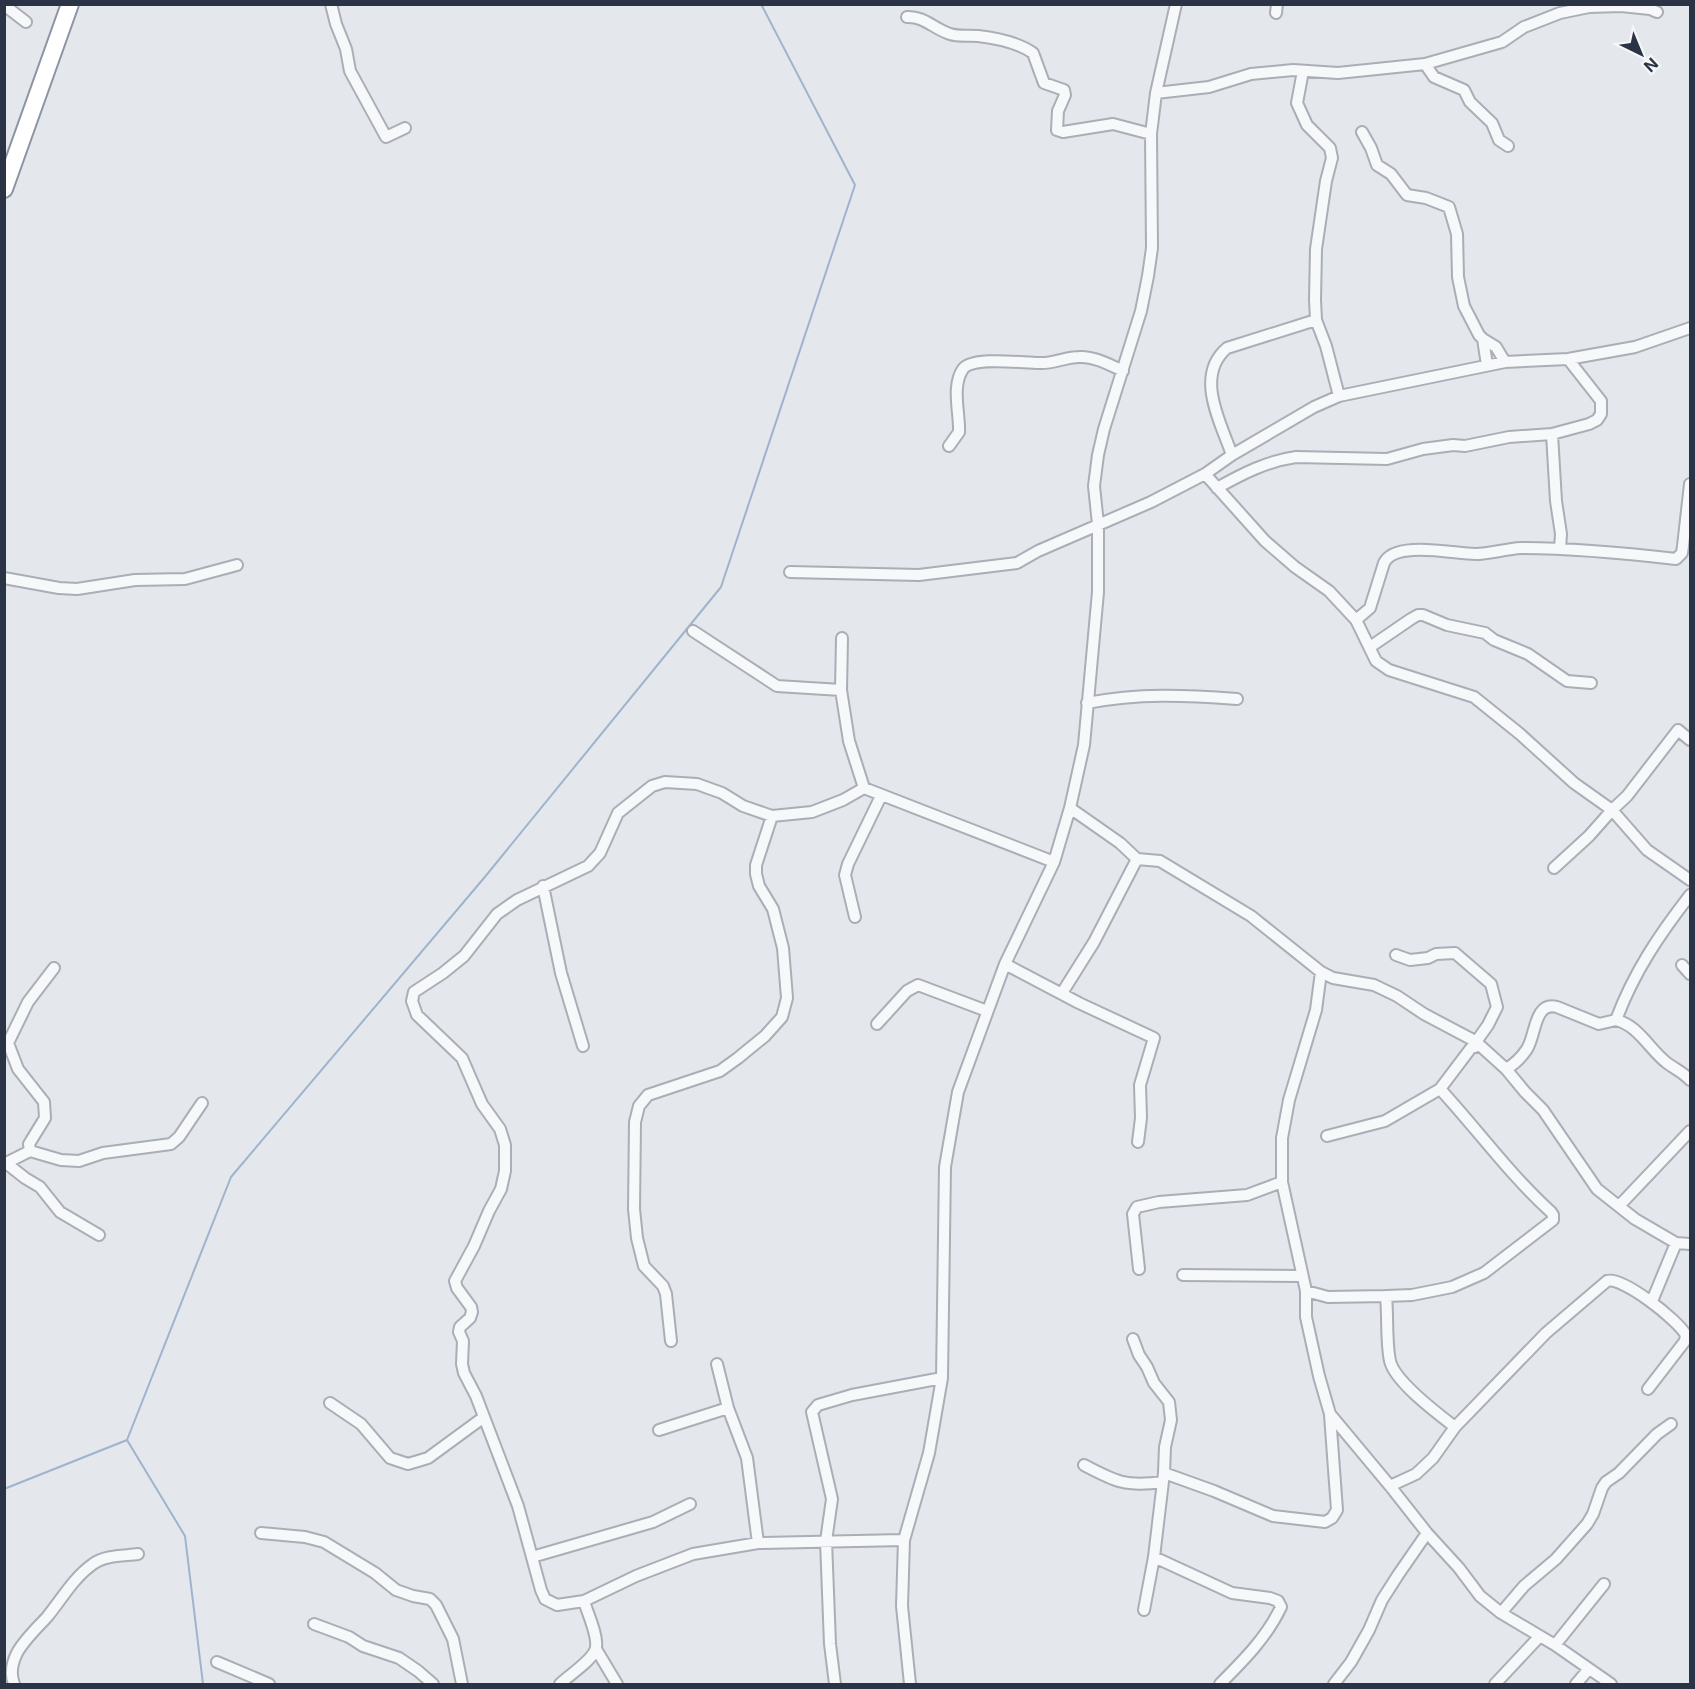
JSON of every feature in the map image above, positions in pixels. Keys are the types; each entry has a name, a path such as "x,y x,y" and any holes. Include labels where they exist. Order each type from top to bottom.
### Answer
{"highway":[{"path":"4,189 70,4"}],"street":[{"path":"331,4 346,49 350,71 386,137 405,128"},
{"path":"910,1684 902,1606 904,1540 929,1453 942,1378 945,1167 958,1092 1005,964 1054,862 1070,808 1084,745 1098,592 1098,524 1094,486 1098,455 1141,311 1152,248 1151,134 1156,93 1176,4"},
{"path":"4,5 26,22"},
{"path":"1156,93 1209,87 1251,74 1303,71 1338,73 1425,64 1502,42 1524,27 1560,13 1589,7 1621,6 1650,9 1657,12"},
{"path":"907,17 915,16 937,30 954,35 992,38 1033,53 1044,82 1064,90 1065,95 1058,111 1057,130 1063,132 1113,124 1151,134"},
{"path":"1425,64 1434,77 1464,90 1470,102 1492,123 1499,140 1508,146"},
{"path":"1303,71 1297,104 1307,125 1314,134 1328,144 1332,158 1326,181 1316,249 1316,320 1326,346 1339,396"},
{"path":"1362,132 1377,165 1392,174 1407,195 1426,198 1449,207 1455,220 1458,277 1462,296 1473,325 1483,339 1496,346 1505,362"},
{"path":"1232,455 1212,398 1210,379 1222,352 1227,348 1316,320"},
{"path":"790,572 918,575 1017,563 1205,474 1232,455 1314,407 1339,396 1505,362 1568,359 1635,347 1690,328"},
{"path":"1483,339 1487,365"},
{"path":"948,446 959,432 957,401 960,374 972,363 1019,361 1040,364 1080,357 1108,364 1122,371"},
{"path":"1217,488 1242,474 1282,459 1296,457 1387,459 1423,449 1453,445 1465,446 1509,437 1552,435 1589,424 1597,420 1601,414 1601,401 1568,359"},
{"path":"1552,435 1556,501 1561,534 1560,549"},
{"path":"1205,474 1265,541 1295,567 1329,591 1356,620 1376,661 1389,670 1474,697 1520,734 1574,783 1612,810 1647,850 1690,880"},
{"path":"1356,620 1370,608 1386,559 1398,552 1437,550 1476,554 1518,548 1560,549 1676,559 1682,553 1690,484"},
{"path":"4,578 77,589 135,580 185,579 237,565"},
{"path":"1370,647 1411,619 1423,615 1446,625 1485,633 1494,640 1528,654 1567,681 1592,683"},
{"path":"693,631 777,686 841,690"},
{"path":"842,638 841,690 849,741 864,788 1054,862"},
{"path":"1087,703 1120,697 1171,695 1237,699"},
{"path":"1554,868 1589,836 1627,795 1678,730 1690,740"},
{"path":"864,788 843,800 812,812 772,816 743,806 697,784 665,782 652,786 618,813 600,853 588,866 543,886 497,914 464,956 414,992 412,996 417,1015 462,1058 482,1104 500,1129 505,1145 505,1171 501,1189 455,1281 472,1312 470,1318 460,1327 459,1332 462,1341 462,1364 518,1506 541,1590 551,1604 584,1601 636,1576 693,1554 758,1543 904,1540"},
{"path":"855,917 845,874 881,796"},
{"path":"1070,808 1120,843 1137,859 1160,861 1251,916 1321,972 1333,978 1374,985 1397,996 1475,1045 1506,1070 1543,1110 1597,1189 1635,1219 1676,1243 1690,1244"},
{"path":"670,1341 666,1294 663,1286 644,1266 637,1238 634,1209 635,1122 639,1106 648,1095 720,1071 765,1036 782,1017 787,998 783,948 773,909 759,886 756,874 756,865 772,816"},
{"path":"1062,993 1094,942 1137,859"},
{"path":"543,886 561,973 584,1046"},
{"path":"1616,1020 1626,994 1653,945 1690,895"},
{"path":"1327,1136 1385,1121 1440,1089 1475,1045 1497,1007 1491,984 1455,953 1436,954 1428,958 1410,960 1396,955"},
{"path":"1005,964 1154,1038 1140,1086 1141,1118 1138,1142"},
{"path":"1683,965 1690,974"},
{"path":"30,1151 29,1144 45,1118 44,1102 18,1069 8,1043 28,1002 54,968"},
{"path":"1084,1465 1123,1484 1138,1485 1164,1478 1214,1491 1273,1516 1325,1522 1332,1518 1337,1510 1330,1414 1306,1317 1306,1292 1281,1182 1282,1138 1287,1110 1302,1051 1316,1010 1321,972"},
{"path":"877,1024 907,991 918,985 987,1011"},
{"path":"1506,1070 1517,1063 1528,1048 1539,1014 1544,1007 1551,1005 1599,1024 1616,1020 1624,1022 1638,1033 1652,1050 1690,1080"},
{"path":"1306,1292 1328,1297 1386,1296 1412,1295 1452,1287 1484,1273 1554,1218 1440,1089"},
{"path":"99,1235 60,1212 40,1187 5,1163 30,1151 61,1160 79,1161 100,1153 171,1144 179,1137 202,1103"},
{"path":"1620,1206 1690,1131"},
{"path":"1139,1269 1133,1214 1137,1207 1159,1202 1247,1195 1281,1182"},
{"path":"1652,1301 1676,1243"},
{"path":"1183,1275 1302,1276"},
{"path":"1390,1486 1416,1474 1433,1458 1455,1426 1546,1333 1607,1281 1615,1281 1652,1301 1686,1335 1685,1341 1648,1389"},
{"path":"1386,1296 1390,1362 1397,1375 1430,1408 1455,1426"},
{"path":"1133,1339 1154,1383 1169,1402 1171,1411 1154,1557 1144,1610"},
{"path":"717,1364 728,1408 747,1458 758,1543"},
{"path":"835,1684 830,1644 826,1541 832,1499 825,1464 812,1421 812,1412 818,1405 852,1395 942,1378"},
{"path":"330,1403 361,1424 390,1458 408,1464 428,1458 484,1417"},
{"path":"659,1430 728,1408"},
{"path":"1330,1414 1480,1596 1501,1613 1555,1645 1611,1684"},
{"path":"1501,1613 1524,1586 1556,1559 1587,1524 1606,1482 1619,1473 1657,1434 1671,1424"},
{"path":"532,1557 653,1522 690,1504"},
{"path":"261,1533 305,1537 324,1542 375,1573 396,1590 430,1599 436,1605 453,1639 462,1684"},
{"path":"1334,1684 1351,1662 1392,1583 1427,1533"},
{"path":"14,1684 11,1677 12,1667 18,1651 68,1588 100,1559 138,1554"},
{"path":"1154,1557 1232,1593 1270,1598 1280,1604 1273,1624 1245,1659 1220,1684"},
{"path":"1555,1645 1604,1584"},
{"path":"560,1684 591,1658 596,1649 596,1640 584,1601"},
{"path":"314,1624 349,1637 363,1646 399,1658 433,1684"},
{"path":"1495,1684 1540,1636"},
{"path":"596,1649 617,1684"},
{"path":"217,1662 269,1684"},
{"path":"1576,1684 1588,1670"}],"waterway":[{"path":"4,1489 127,1440 231,1177 484,878 721,587 855,185 761,4"},
{"path":"127,1440 185,1536 203,1684"}]}
